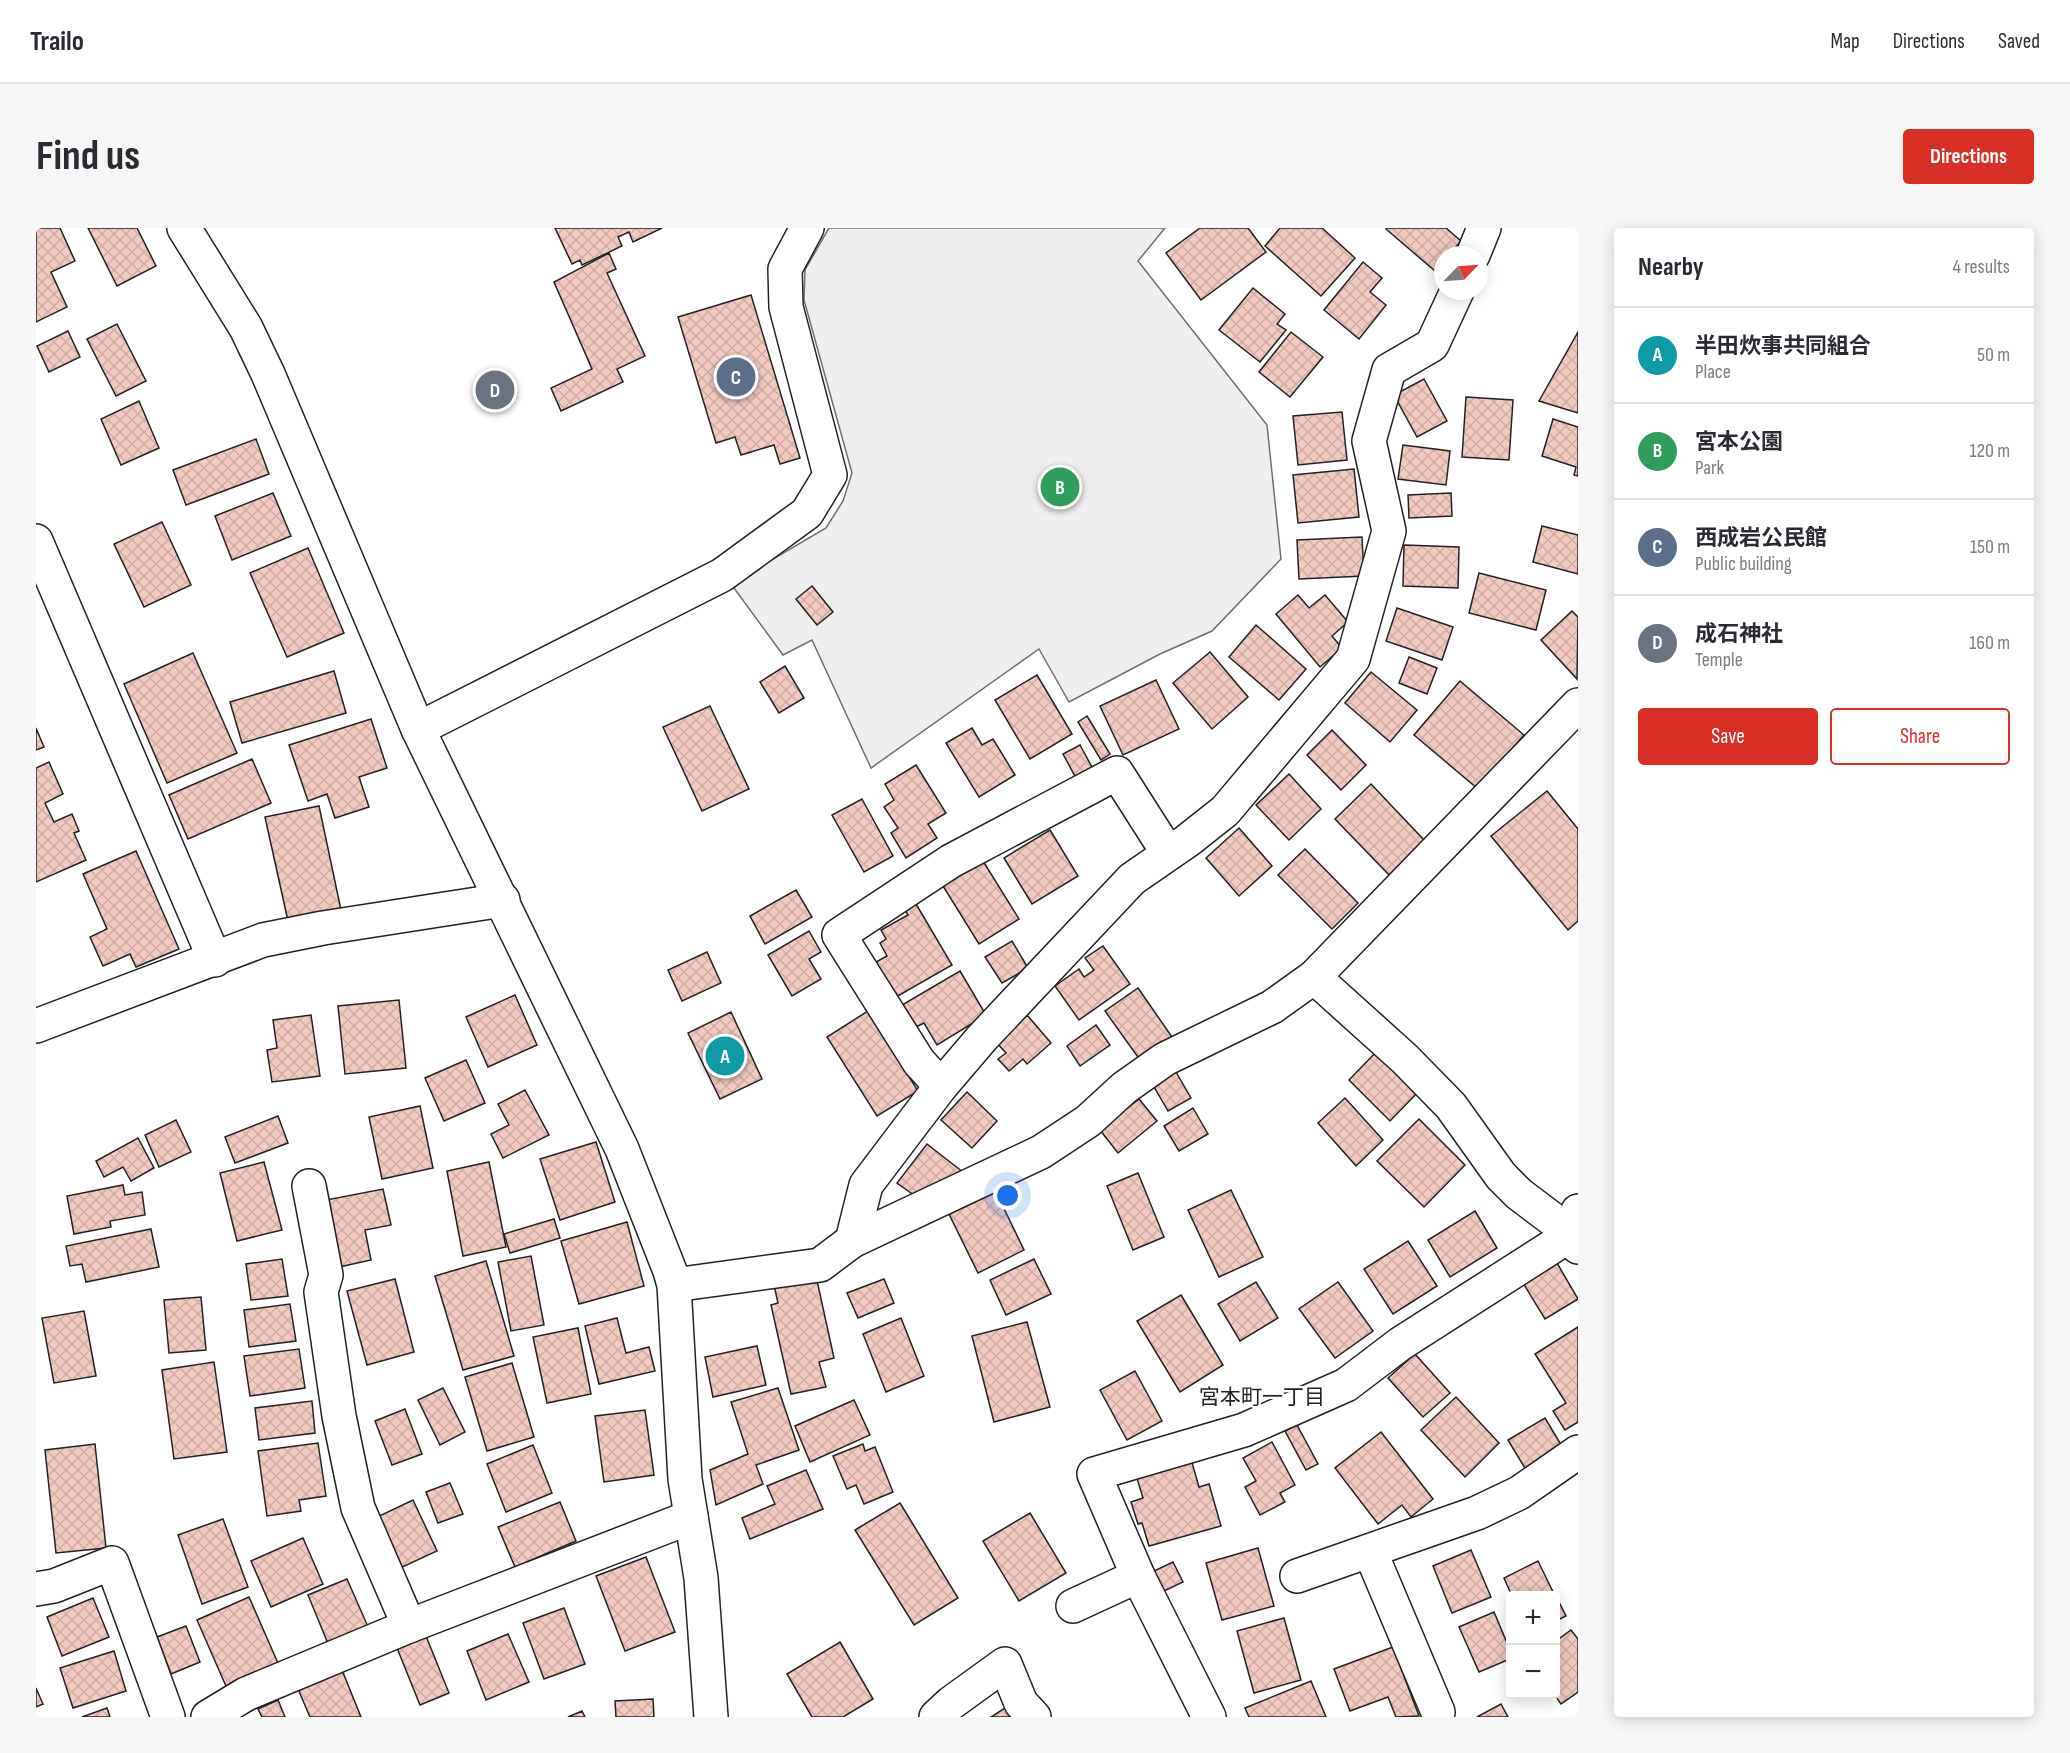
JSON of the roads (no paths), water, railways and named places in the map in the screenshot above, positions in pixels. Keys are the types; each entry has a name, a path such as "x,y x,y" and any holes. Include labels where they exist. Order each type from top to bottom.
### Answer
{"street":[{"path":"184,228 246,328 418,729 622,1149 674,1285 685,1479 701,1578 711,1717"},
{"path":"418,729 722,575 807,513 830,475 786,307 785,269 807,228"},
{"path":"1477,246 1484,228"},
{"path":"852,1241 866,1185 941,1086 990,1029 1132,879 1225,811 1353,659 1389,531 1369,441 1389,369 1432,345 1453,300"},
{"path":"36,541 215,960"},
{"path":"674,1285 820,1265 838,1254 852,1241 1041,1152 1088,1121 1124,1088 1165,1059 1272,1007 1314,977 1578,705"},
{"path":"941,1086 919,1062 839,935 951,861 1117,772 1168,853"},
{"path":"36,1026 263,940 322,928 503,900"},
{"path":"1209,1717 1138,1576 1094,1474 1244,1430 1346,1385 1401,1344 1576,1230 1513,1188 1501,1176 1451,1106 1405,1059 1314,977"},
{"path":"309,1186 326,1275 321,1292 339,1416 358,1508 410,1626"},
{"path":"1297,1576 1488,1508 1519,1493 1578,1452"},
{"path":"208,1717 251,1705 410,1626 691,1516"},
{"path":"1370,1551 1438,1712"},
{"path":"36,1589 54,1586 112,1563 168,1717"},
{"path":"1073,1606 1138,1576"},
{"path":"936,1717 951,1703 1005,1664 1021,1703 1034,1717"}],"place":[{"name":"西成岩公民館","path":"736,377"},
{"name":"成石神社","path":"495,390"},
{"name":"宮本公園","path":"1060,487"},
{"name":"半田炊事共同組合","path":"725,1056"}],"district":[{"name":"宮本町一丁目","path":"1262,1397"}]}
